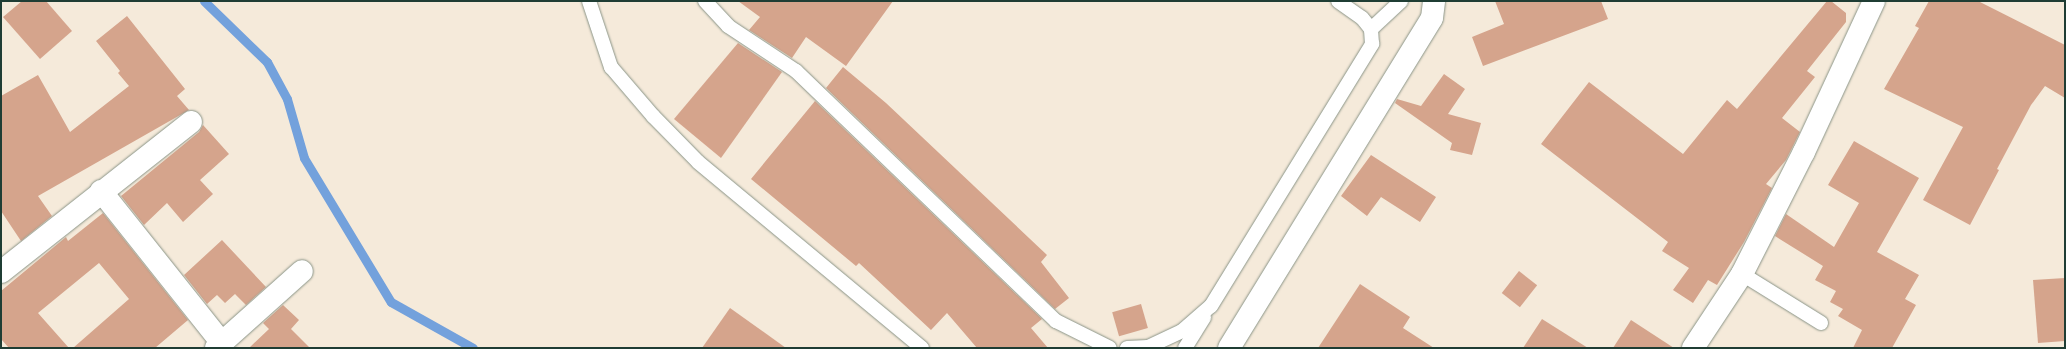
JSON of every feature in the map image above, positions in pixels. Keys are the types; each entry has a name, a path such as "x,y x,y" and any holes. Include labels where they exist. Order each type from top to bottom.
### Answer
{"street":[{"path":"1229,348 1432,18 1434,1"},
{"path":"1693,348 1742,274 1804,152 1874,1"},
{"path":"1,272 100,191 191,122"},
{"path":"100,191 219,345 302,272"}],"lane":[{"path":"589,1 611,66 653,116 698,162 922,348"},
{"path":"706,1 728,26 796,71 1056,321 1110,348"},
{"path":"1185,348 1372,44 1371,30 1362,18 1338,1"},
{"path":"1371,30 1401,1"},
{"path":"1742,274 1821,323"},
{"path":"1127,348 1148,347 1182,331 1211,306"}],"building":[{"path":"22,1 46,1 72,31 40,59 3,17"},
{"path":"738,1 893,1 846,66 806,37 792,58 749,30 760,17"},
{"path":"1495,1 1601,1 1608,19 1483,66 1472,37 1504,24"},
{"path":"1827,1 1831,1 1846,13 1846,22 1807,71 1815,77 1782,118 1800,132 1786,160 1766,184 1772,188 1744,242 1717,285 1708,280 1693,303 1673,290 1689,268 1662,251 1668,242 1541,144 1589,82 1683,154 1727,100 1737,109"},
{"path":"1929,1 1978,1 2065,45 2065,98 2045,86 2031,105 1997,169 1999,170 1970,225 1923,200 1963,127 1884,89 1919,28 1915,26"},
{"path":"127,16 185,89 177,96 189,110 38,196 52,216 21,241 1,211 1,96 38,75 70,132 129,86 118,73 120,71 96,41"},
{"path":"738,43 782,72 721,158 674,119"},
{"path":"843,67 886,103 1047,255 1041,262 1069,298 1055,309 826,88"},
{"path":"1444,74 1465,89 1448,114 1481,123 1472,155 1450,150 1452,143 1395,103 1397,99 1421,106"},
{"path":"815,101 1042,319 1031,328 1048,348 977,348 947,313 931,330 859,263 856,266 751,179"},
{"path":"203,125 229,154 200,180 213,194 183,222 167,203 144,225 121,196 199,132"},
{"path":"1854,141 1919,178 1877,252 1919,275 1905,299 1916,305 1892,348 1853,348 1862,330 1838,316 1843,309 1830,302 1836,291 1815,280 1823,266 1775,236 1786,214 1834,247 1859,203 1828,185"},
{"path":"1371,155 1436,197 1420,222 1381,197 1367,216 1341,196"},
{"path":"103,213 188,320 155,348 73,348 129,299 99,263 38,313 69,348 9,348 1,339 1,291 66,237 68,241"},
{"path":"222,240 266,287 246,305 235,294 225,303 217,295 207,304 184,275"},
{"path":"1519,271 1537,285 1520,307 1502,293"},
{"path":"2065,278 2065,341 2038,343 2033,280"},
{"path":"1360,284 1410,317 1403,328 1434,348 1318,348"},
{"path":"1141,304 1148,328 1119,336 1112,312"},
{"path":"283,305 299,320 291,329 310,348 249,348 269,329 263,323"},
{"path":"730,308 786,348 702,348"},
{"path":"1542,319 1588,348 1523,348"},
{"path":"1631,320 1674,348 1613,348"}],"waterway":[{"path":"204,1 267,62 287,99 304,158 391,302 473,348"}]}
